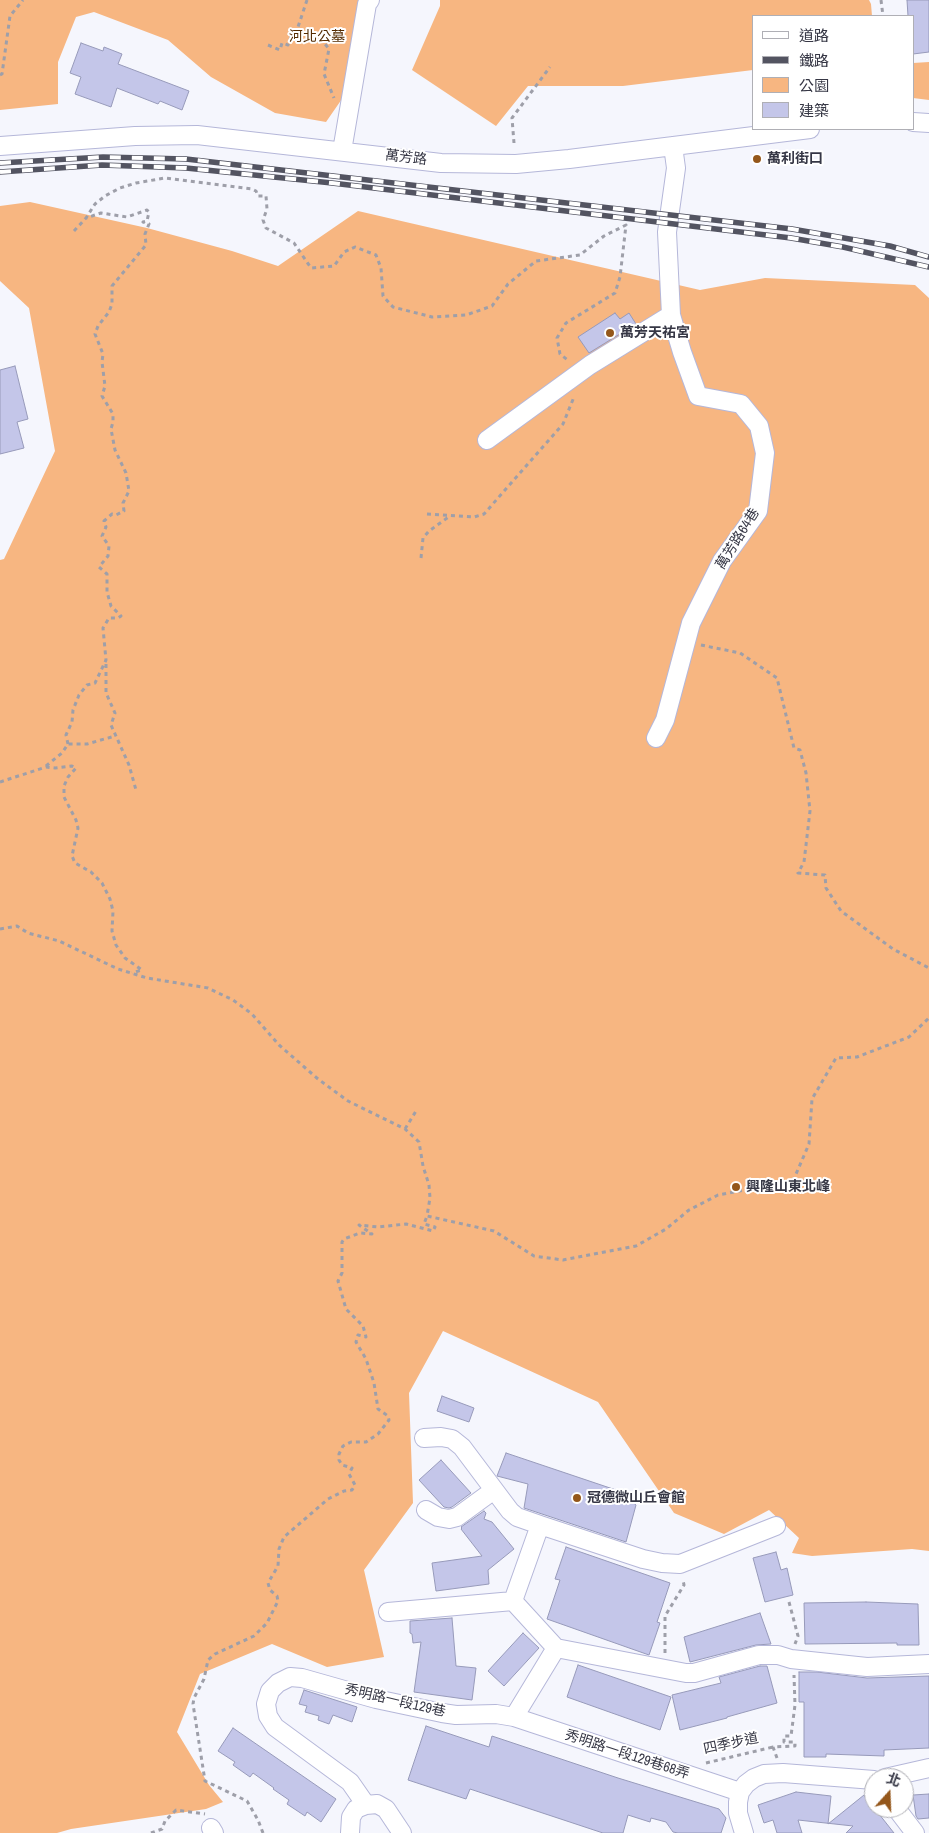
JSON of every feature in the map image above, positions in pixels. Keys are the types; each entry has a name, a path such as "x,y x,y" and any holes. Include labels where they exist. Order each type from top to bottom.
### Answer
{"street":[{"path":"342,151 367,4 370,0"},
{"path":"914,122 929,123"},
{"name":"萬芳路","path":"0,146 135,136 197,135 442,162 516,164 802,130"},
{"name":"萬芳路64巷","path":"656,738 665,720 691,622 722,561 758,510 764,453 758,426 741,404 698,396 671,315 666,232 676,168 673,146"},
{"path":"486,440 590,365 671,315"},
{"path":"424,1438 441,1437 452,1439 462,1447 517,1517 643,1559 680,1564 776,1526"},
{"path":"426,1510 438,1518 449,1519 457,1517 494,1490"},
{"path":"513,1601 540,1525"},
{"path":"388,1612 513,1601"},
{"path":"513,1601 556,1648 664,1669 694,1673 758,1655 778,1655 790,1659 867,1667 929,1664"},
{"path":"514,1717 556,1648"},
{"name":"秀明路一段129巷","path":"366,1804 350,1782 275,1727 268,1716 266,1704 270,1691 278,1683 290,1677 302,1678 376,1699 442,1713 456,1715 496,1714 514,1717"},
{"name":"秀明路一段129巷68弄","path":"514,1717 740,1792"},
{"path":"914,1771 929,1768"},
{"path":"744,1833 738,1813 740,1792 754,1778 764,1774 783,1773 864,1779"},
{"path":"350,1833 351,1817 356,1809 366,1804 377,1804 386,1809 402,1833"},
{"path":"904,1818 915,1833"}],"path":[{"path":"0,75 2,74 10,16 23,0"},
{"path":"268,45 280,50 282,43 288,45 291,37 297,30 307,0"},
{"path":"881,0 883,15"},
{"path":"297,30 321,39 329,49 324,74 335,102"},
{"path":"514,143 512,118 550,67"},
{"path":"74,231 95,204 105,196 120,188 153,179 182,179 252,189 256,191 258,196 266,196 268,202 263,220 266,228 294,243 311,268 334,266 344,252 355,247 376,256 381,268 383,296 393,307 432,317 466,315 492,306 508,284 536,261 580,254 604,236 626,225 620,278 615,293 566,323 557,338 560,354 572,363 590,365"},
{"path":"86,218 101,213 128,217 147,210 149,212 147,221 143,222 149,224 145,234 146,245 112,286 110,312 98,326 95,334 103,354 105,386 102,396 112,414 113,422 111,429 115,450 126,473 129,491 123,503 124,511 116,515 112,514 104,521 106,527 102,536 109,546 108,556 98,567 107,574 111,606 122,616 109,618 103,628 106,660 106,693 115,713 111,725 129,764 136,790"},
{"path":"427,514 474,517 484,514 562,424 579,386 572,378"},
{"path":"421,558 423,538 429,530 450,515"},
{"path":"686,643 740,653 777,678 794,748 800,750 804,765 810,811 804,862 798,873 825,875 826,888 841,911 893,949 929,968"},
{"path":"0,782 46,767 62,753 68,744 66,735 72,722 73,710 78,695 87,685 95,683 106,660"},
{"path":"68,744 87,744 115,736"},
{"path":"46,767 72,766 76,768 68,777 64,786 64,797 78,828 72,856 75,863 91,872 102,883 110,899 113,911 112,931 116,945 125,958 142,970 132,973"},
{"path":"0,929 17,926 28,933 59,941 118,969 147,978 208,988 233,1000 252,1014 286,1050 318,1079 348,1102 405,1129 419,1142 423,1166 429,1185 430,1198 424,1224 435,1227 433,1231 406,1224 378,1228 358,1225 372,1234 360,1233 344,1239 342,1242 342,1273 338,1281 346,1309 363,1326 366,1337 358,1335 356,1342 366,1359 374,1383 378,1409 388,1416 389,1420 378,1434 366,1442 351,1442 343,1446 339,1454 339,1460 342,1465 352,1468 349,1474 355,1485 352,1490 344,1491 328,1499 284,1537 279,1549 278,1566 268,1583 270,1590 277,1596 278,1601 267,1623 254,1636 215,1654 208,1660 201,1688 194,1698 193,1704 205,1780 247,1801 263,1833"},
{"path":"427,1216 494,1231 534,1256 563,1260 636,1246 666,1229 689,1210 718,1195 793,1181 809,1144 812,1099 836,1058 857,1057 909,1037 929,1018"},
{"path":"405,1129 416,1111"},
{"path":"664,1669 665,1616 684,1585 680,1564"},
{"path":"789,1602 798,1636 790,1659"},
{"name":"四季步道","path":"700,1763 711,1763 773,1747 795,1746 795,1742 784,1742 784,1736 791,1736 794,1705 794,1673 785,1670 790,1659"},
{"name":"四季步道","path":"773,1747 783,1773"},
{"path":"151,1833 162,1829 165,1821 176,1810 203,1813 212,1826"}],"green space":[{"name":"河北公墓","path":"0,0 361,0 344,96 326,122 275,113 211,77 168,40 94,12 76,17 58,62 58,104 0,110"},
{"path":"440,0 869,0 872,15 752,15 752,70 623,86 528,86 496,126 412,70 440,6"},
{"path":"929,62 929,100 914,98 914,63"},
{"path":"30,202 147,228 232,251 278,266 358,211 700,290 765,278 915,285 929,298 929,1551 912,1549 812,1556 792,1553 799,1538 769,1510 724,1534 674,1513 598,1402 443,1331 409,1393 413,1503 364,1570 384,1657 327,1667 272,1644 200,1674 177,1732 209,1785 223,1802 206,1809 71,1829 57,1833 0,1833 0,560 4,559 55,451 29,308 0,281 0,206"}],"building":[{"path":"907,0 929,0 929,52 914,54 914,15 908,15"},
{"path":"81,43 103,51 104,47 122,54 118,64 189,91 182,110 160,101 158,104 117,88 111,107 75,94 81,77 70,73"},
{"path":"615,313 620,319 629,313 636,324 589,353 578,337"},
{"path":"15,366 28,419 17,422 24,448 0,454 0,370"},
{"path":"442,1396 474,1408 469,1422 437,1411"},
{"name":"冠德微山丘會館","path":"506,1453 619,1491 636,1505 626,1542 524,1508 528,1484 497,1476"},
{"path":"441,1460 471,1493 449,1508 444,1507 419,1480"},
{"path":"484,1511 486,1513 484,1519 492,1522 514,1549 488,1570 489,1584 436,1591 432,1563 482,1556 461,1527"},
{"path":"566,1547 670,1583 657,1622 660,1623 649,1655 547,1619 560,1580 555,1579"},
{"path":"776,1552 781,1570 787,1568 793,1595 765,1602 753,1558"},
{"path":"866,1602 918,1604 919,1645 897,1645 897,1643 805,1644 804,1603"},
{"path":"760,1613 771,1644 756,1645 690,1662 684,1637"},
{"path":"452,1618 456,1666 476,1668 472,1700 414,1692 421,1642 413,1643 412,1634 410,1633 410,1621"},
{"path":"523,1633 539,1648 504,1686 488,1671"},
{"path":"578,1665 671,1697 660,1730 567,1697"},
{"path":"760,1666 767,1666 777,1703 680,1730 672,1695 721,1683 719,1677"},
{"path":"799,1672 817,1672 867,1678 929,1676 929,1748 884,1750 884,1756 826,1754 826,1757 804,1757 804,1702 799,1702"},
{"path":"304,1690 357,1707 352,1722 333,1715 329,1724 318,1720 319,1716 305,1712 307,1706 299,1704"},
{"path":"426,1726 489,1747 492,1736 719,1809 726,1818 721,1833 678,1833 673,1832 666,1822 651,1818 650,1822 628,1815 623,1833 603,1833 470,1789 466,1799 408,1780"},
{"path":"233,1728 336,1799 321,1822 307,1812 305,1816 287,1804 289,1800 274,1788 253,1773 250,1777 233,1765 235,1762 218,1751"},
{"path":"796,1792 831,1796 828,1823 798,1820 802,1833 777,1833 773,1820 764,1823 758,1805"},
{"path":"929,1794 929,1818 918,1819 916,1816 914,1795"},
{"path":"864,1795 864,1818 882,1818 894,1833 846,1833 853,1826 829,1823"}],"railway":[{"path":"0,163 103,157 186,159 792,229 890,246 929,257"},
{"path":"0,172 102,165 186,168 332,183 791,238 843,247 929,267"}],"place":[{"name":"萬利街口","path":"757,159"},
{"name":"萬芳天祐宮","path":"610,333"},
{"name":"興隆山東北峰","path":"736,1187"},
{"name":"冠德微山丘會館","path":"577,1498"}]}
